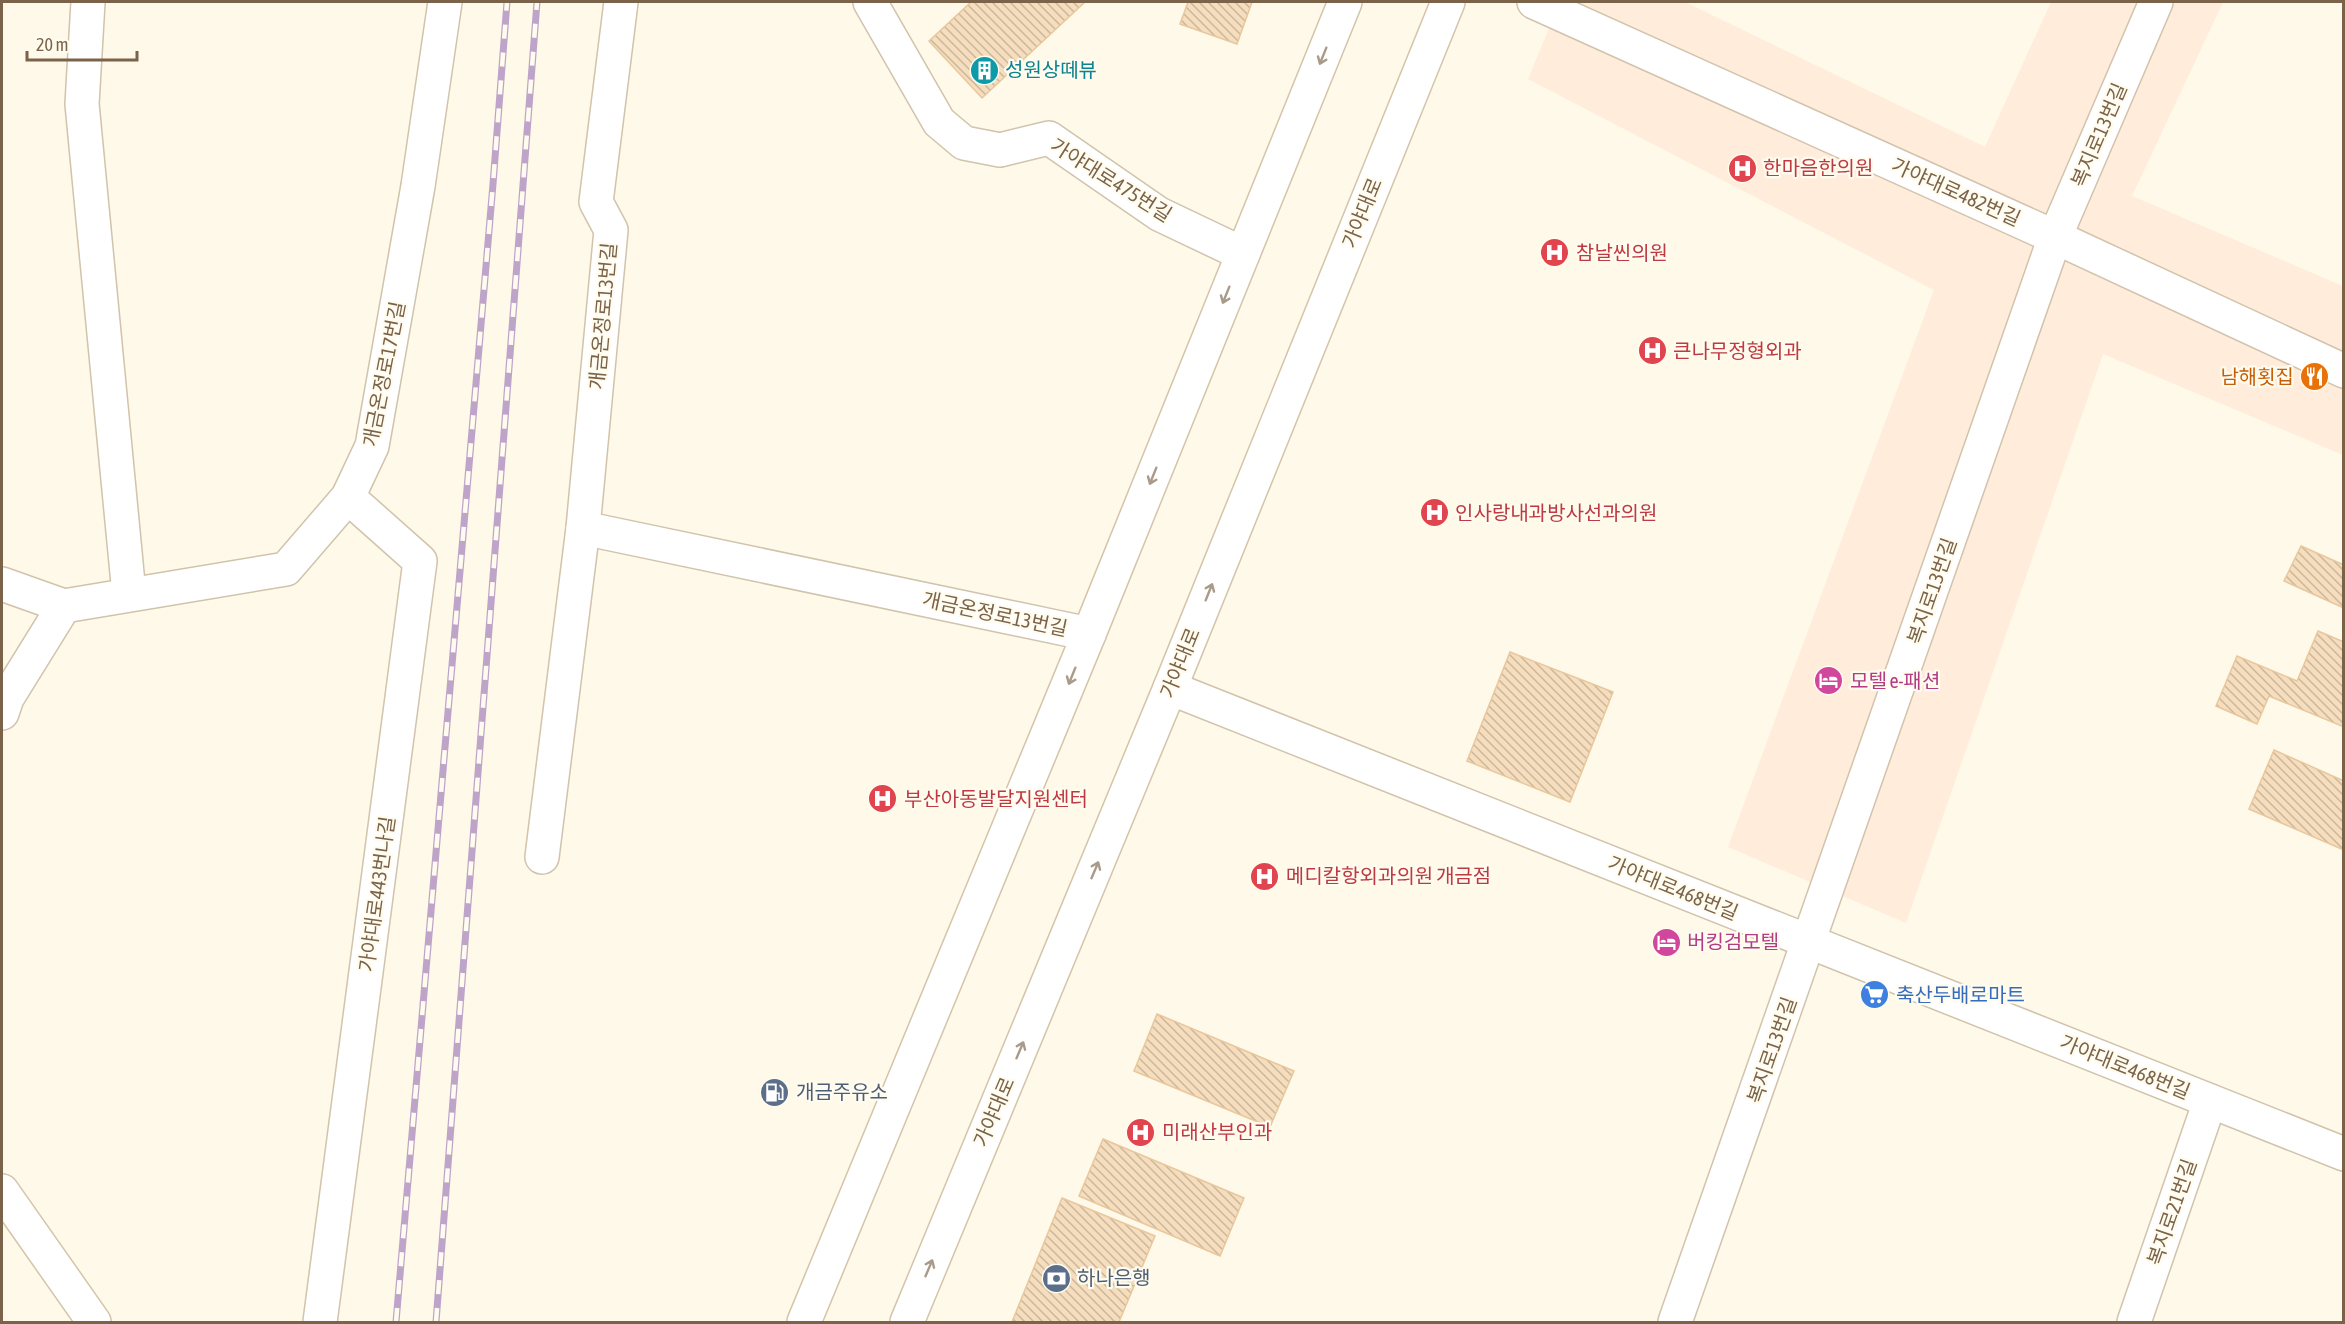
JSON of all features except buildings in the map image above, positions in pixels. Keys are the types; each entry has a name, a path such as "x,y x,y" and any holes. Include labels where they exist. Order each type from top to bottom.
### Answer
{"street":[{"path":"88,2 82,104 129,594"},
{"name":"개금온정로17번길","path":"2,584 64,606 286,569 348,497 372,447 418,186 445,2"},
{"name":"개금온정로13번길","path":"542,857 583,528 611,230 596,202 621,2"},
{"name":"가야대로475번길","path":"870,2 939,122 964,143 1000,150 1049,138 1159,214 1243,254"},
{"path":"804,1323 1089,634 1345,2"},
{"name":"가야대로","path":"907,1323 1170,688 1448,2"},
{"name":"가야대로482번길","path":"1534,2 2055,237 2343,371"},
{"name":"복지로13번길","path":"1675,1323 2055,237 2156,2"},
{"name":"가야대로443번나길","path":"320,1323 420,561 348,497"},
{"name":"개금온정로13번길","path":"583,528 1089,634"},
{"path":"2,713 7,698 64,606"},
{"name":"가야대로468번길","path":"1170,688 2343,1154"},
{"name":"복지로21번길","path":"2134,1323 2210,1101"},
{"path":"2,1191 94,1323"}],"shaded area":[{"path":"1560,2 1685,2 1985,147 2051,2 2223,2 2132,196 2343,286 2343,455 2103,354 1906,923 1728,847 1934,290 1528,79"}],"railway":[{"path":"396,1322 507,2"},
{"path":"436,1322 537,2"}],"place":[{"name":"성원상떼뷰","path":"984,70"},
{"name":"한마음한의원","path":"1742,168"},
{"name":"참날씬의원","path":"1555,253"},
{"name":"큰나무정형외과","path":"1652,351"},
{"name":"남해횟집","path":"2315,377"},
{"name":"인사랑내과방사선과의원","path":"1434,513"},
{"name":"모텔 e-패션","path":"1829,681"},
{"name":"부산아동발달지원센터","path":"883,799"},
{"name":"메디칼항외과의원 개금점","path":"1265,876"},
{"name":"버킹검모텔","path":"1666,942"},
{"name":"축산두배로마트","path":"1875,995"},
{"name":"개금주유소","path":"775,1092"},
{"name":"미래산부인과","path":"1141,1132"},
{"name":"하나은행","path":"1056,1278"}]}
